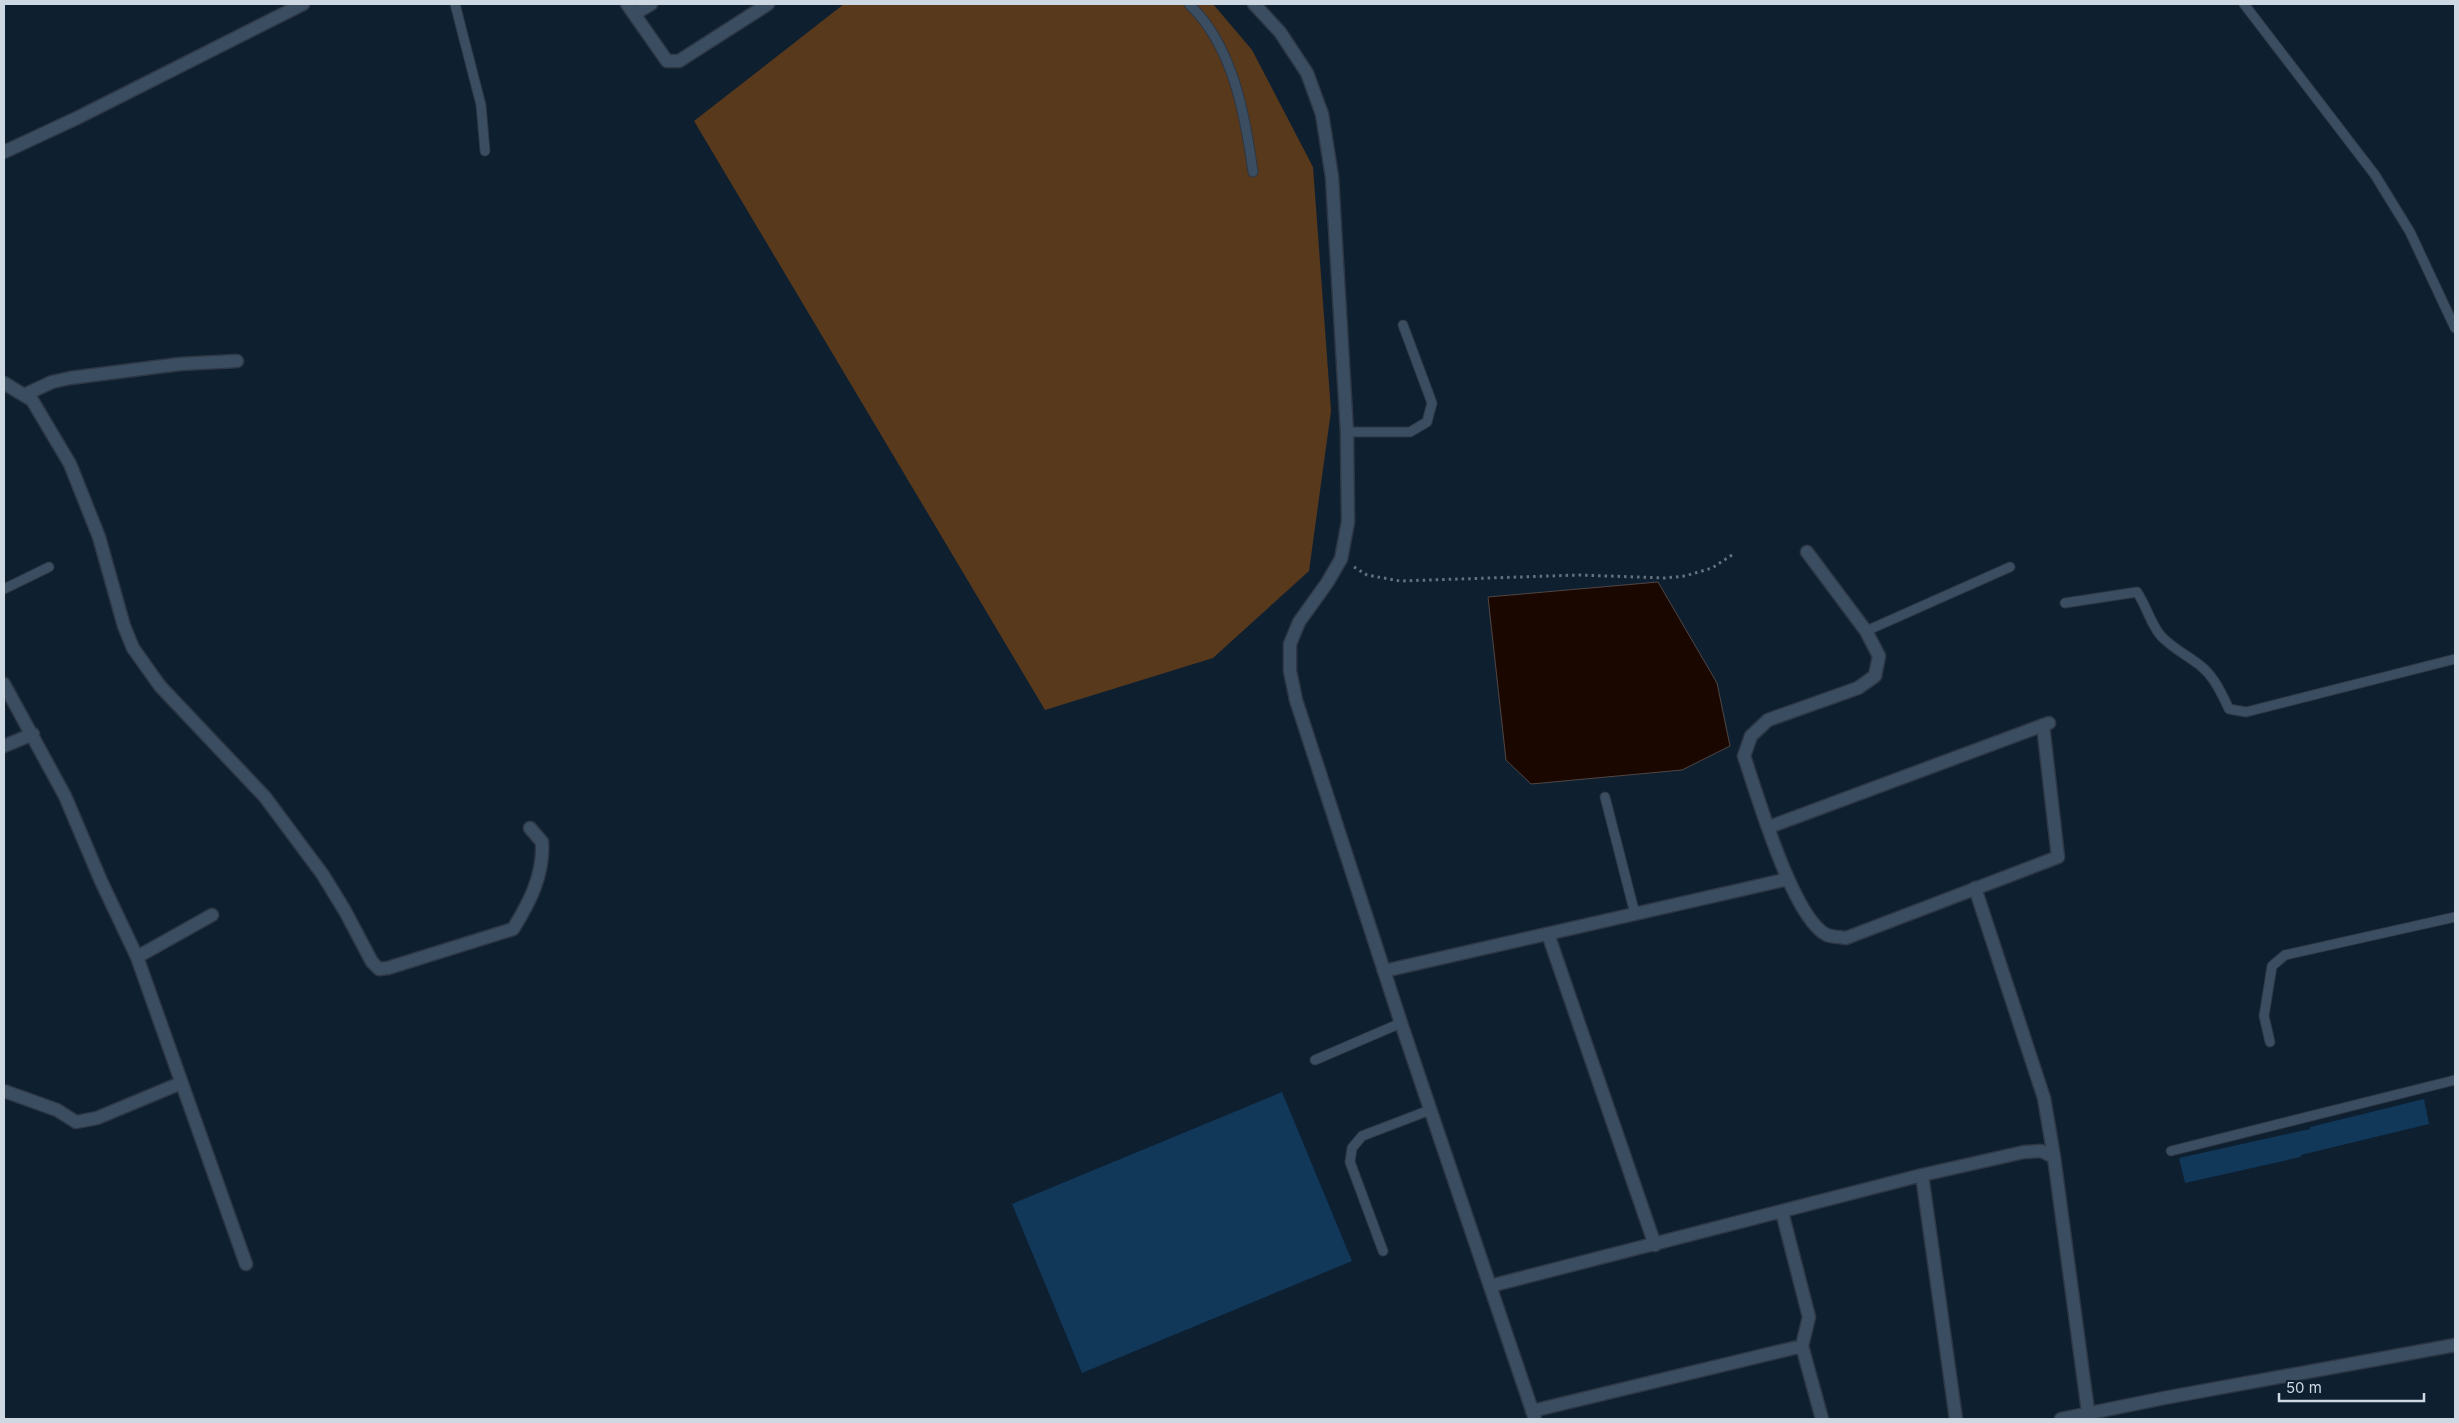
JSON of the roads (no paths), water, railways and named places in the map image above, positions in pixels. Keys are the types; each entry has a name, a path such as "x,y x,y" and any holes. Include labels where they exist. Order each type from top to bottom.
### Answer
{"street":[{"path":"4,152 94,110 303,4"},
{"path":"650,4 631,9 667,61 673,62 679,61 768,4"},
{"path":"1254,4 1280,32 1307,73 1322,114 1332,177 1347,432 1348,522 1341,559 1327,583 1299,622 1290,644 1290,672 1296,700 1401,1023 1533,1415 1802,1346"},
{"path":"24,395 52,382 70,378 180,364 237,361"},
{"path":"4,383 32,400 70,464 99,537 121,617 133,648 160,686 265,797 322,875 345,911 372,962 379,969 388,968 513,929 530,904 543,860 542,842 530,828"},
{"path":"1768,827 2046,724 2058,856 1846,938 1827,935 1812,922 1788,879 1768,827 1744,756 1750,736 1768,720 1858,688 1875,676 1879,656 1866,632 1807,552"},
{"path":"4,684 33,734 65,796 101,881 137,957 246,1264"},
{"path":"4,746 33,734"},
{"path":"1384,971 1788,879"},
{"path":"1975,888 2044,1098 2054,1157 2089,1416"},
{"path":"137,957 212,915"},
{"path":"1548,934 1655,1244"},
{"path":"4,1091 57,1110 76,1122 97,1118 182,1083"},
{"path":"1490,1286 1922,1175 2024,1152 2041,1152 2054,1157"},
{"path":"1922,1175 1956,1419"},
{"path":"1782,1212 1809,1317 1802,1346 1822,1419"},
{"path":"2061,1419 2089,1416 2455,1345"}],"lane":[{"path":"455,4 481,105 485,151"},
{"path":"1189,4 1203,17 1218,43 1235,82 1248,138 1253,172"},
{"path":"2244,4 2375,175 2410,232 2455,328"},
{"path":"1347,432 1410,432 1427,422 1432,403 1403,325"},
{"path":"4,589 49,567"},
{"path":"1866,632 2010,567"},
{"path":"2066,603 2137,592 2147,607 2152,625 2163,638 2183,655 2202,667 2220,689 2229,709 2246,712 2455,659"},
{"path":"1605,797 1636,914"},
{"path":"2270,1042 2264,1016 2272,966 2285,955 2455,917"},
{"path":"1315,1060 1401,1023"},
{"path":"2172,1151 2455,1080"},
{"path":"1384,1251 1350,1162 1352,1148 1362,1136 1430,1110"}]}
